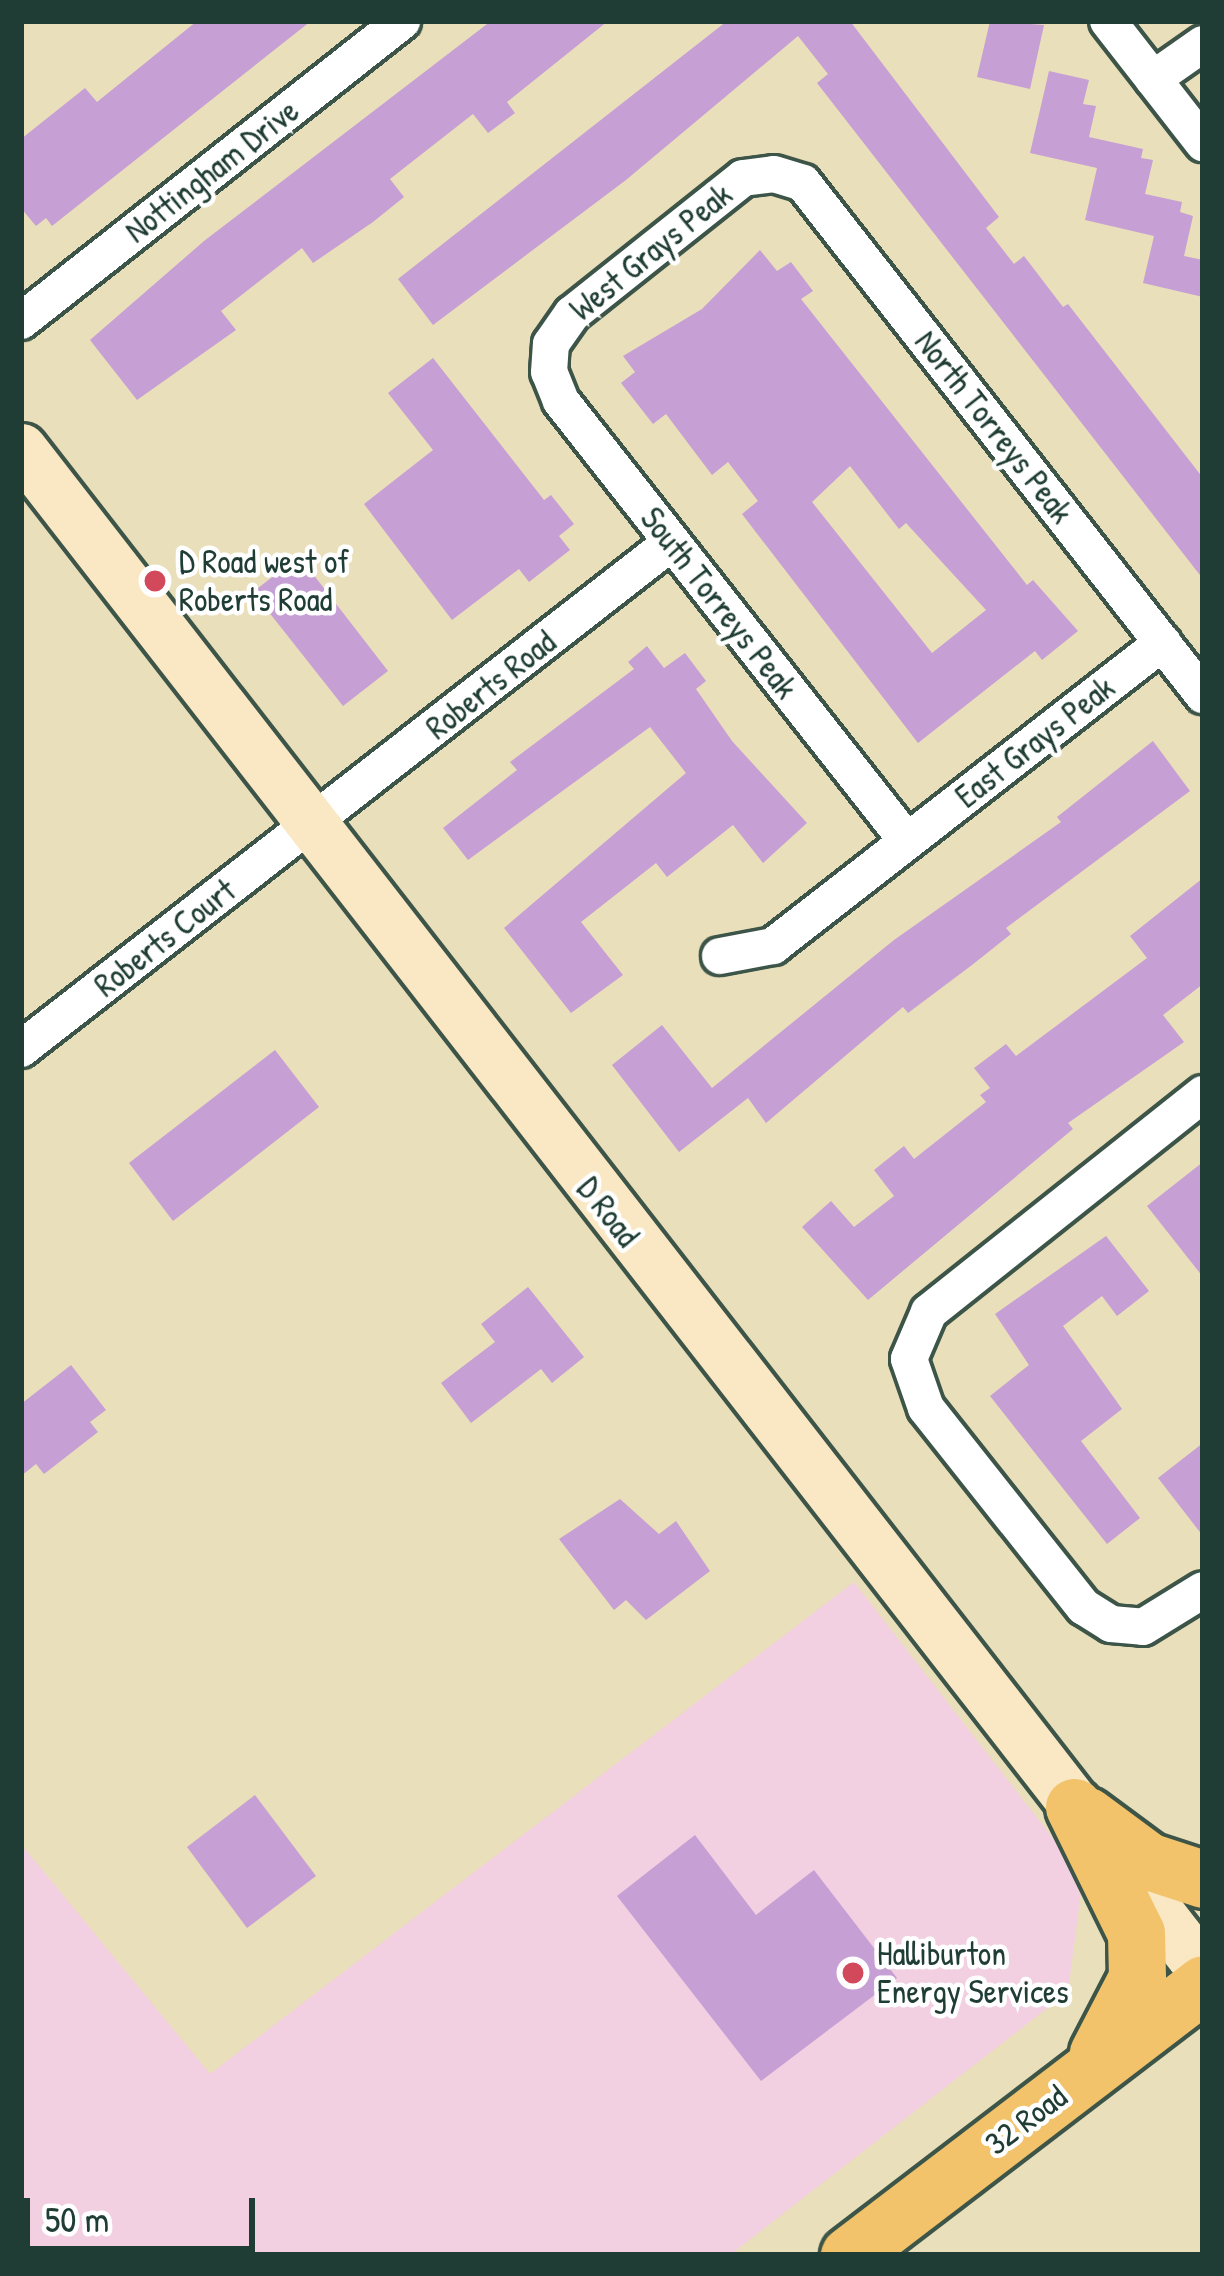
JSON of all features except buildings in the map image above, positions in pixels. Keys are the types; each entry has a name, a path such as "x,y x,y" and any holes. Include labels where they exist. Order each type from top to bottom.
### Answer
{"main road":[{"path":"1074,1807 1148,1861 1203,1879"},
{"path":"1064,2092 1126,2011 1138,1955 1131,1912 1074,1807"},
{"name":"32 Road","path":"849,2255 1203,1984"}],"street":[{"name":"Nottingham Drive","path":"21,321 402,21"},
{"path":"1108,21 1203,143"},
{"path":"1153,79 1203,44"},
{"name":"West Grays Peak","path":"549,356 572,314 743,178 774,174"},
{"name":"North Torreys Peak","path":"774,174 803,183 1203,694"},
{"name":"South Torreys Peak","path":"549,356 561,401 907,841"},
{"name":"D Road","path":"21,449 311,829 1203,1970"},
{"name":"Roberts Road","path":"311,829 672,542"},
{"name":"East Grays Peak","path":"720,956 772,946 1163,642"},
{"name":"Roberts Court","path":"21,1049 311,829"},
{"path":"1203,1094 929,1312 909,1359 926,1408 1084,1607 1111,1624 1143,1627 1203,1590"}],"shaded area":[{"path":"854,1582 1083,1877 1068,1992 730,2255 21,2255 21,1844 210,2074"}],"place":[{"name":"D Road west of Roberts Road","path":"155,581"},
{"name":"Halliburton Energy Services","path":"853,1973"}]}
